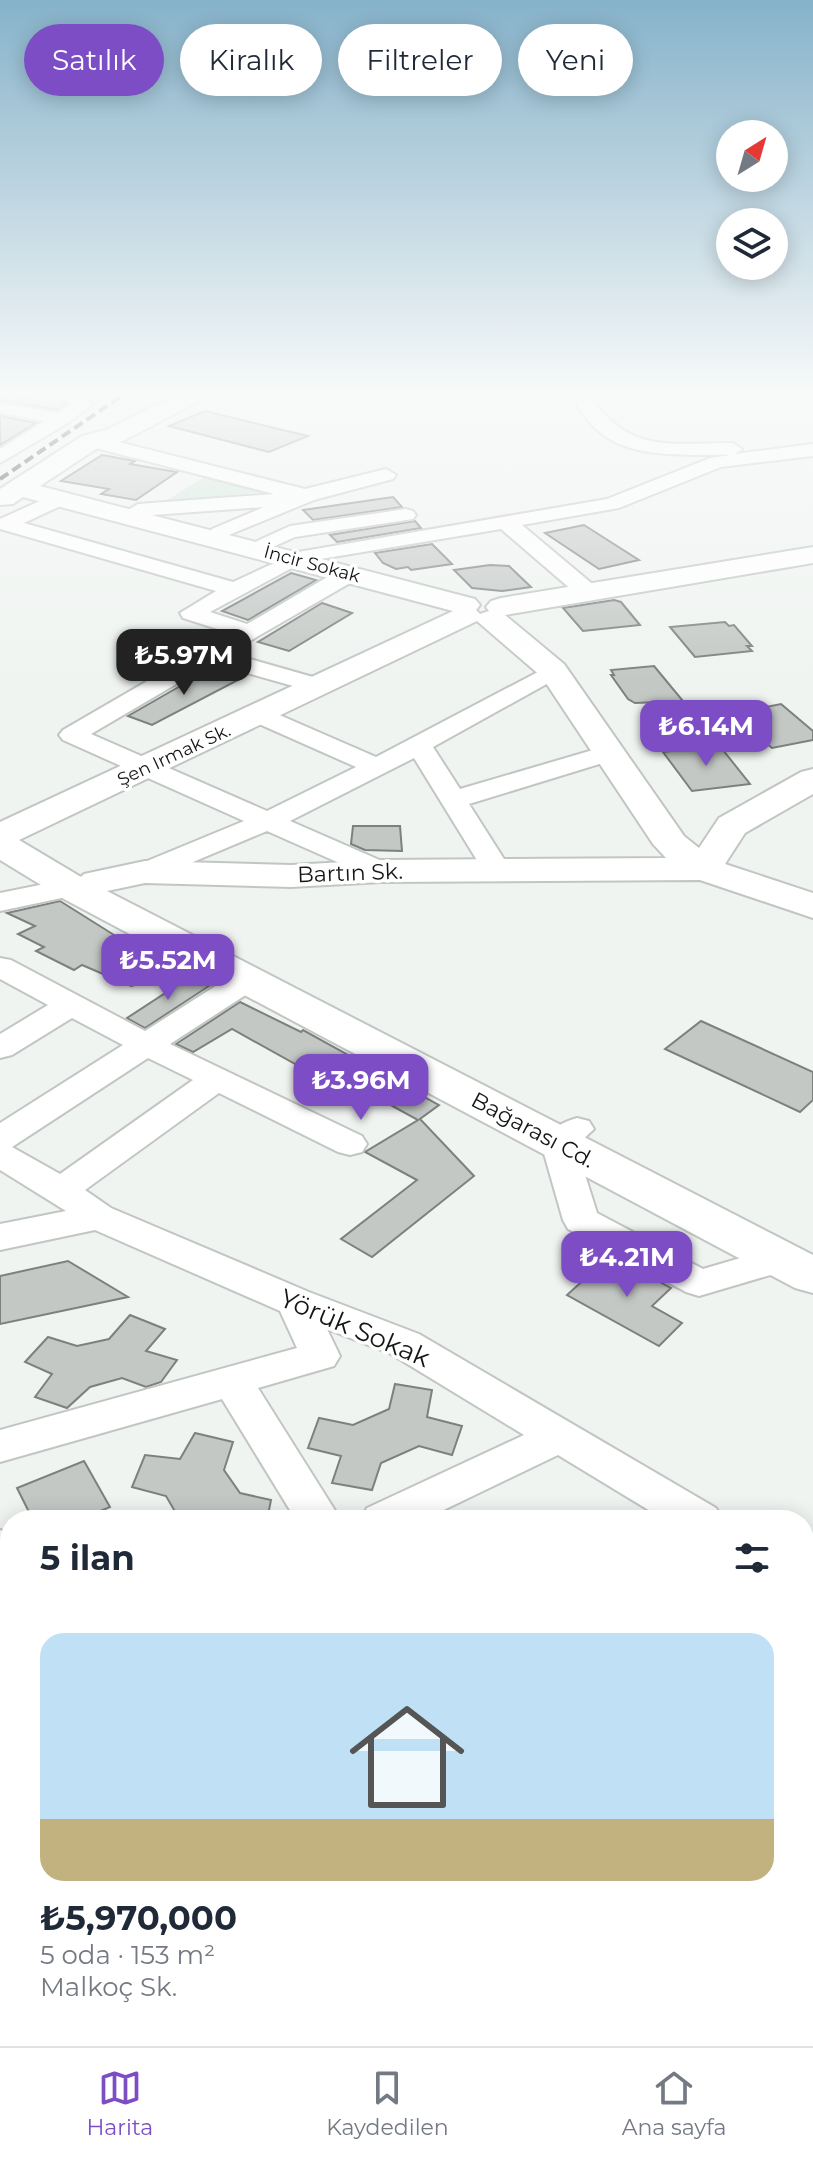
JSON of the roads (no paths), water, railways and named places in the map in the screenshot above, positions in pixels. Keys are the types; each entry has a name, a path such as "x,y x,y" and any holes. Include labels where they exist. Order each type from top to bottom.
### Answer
{"main road":[{"name":"İncir Sokak","path":"15,490 415,585 482,611 545,649 587,688 672,808 703,869"},
{"name":"İncir Sokak","path":"15,490 138,510 482,611 553,671 671,844 703,869 813,906"},
{"path":"482,611 813,555"},
{"name":"Şen Irmak Sk.","path":"3,835 482,611"},
{"path":"703,869 732,826 813,779"},
{"name":"Bağarası Cd.","path":"3,835 247,980 568,1136 802,1262"},
{"name":"Bartın Sk.","path":"84,885 145,872 291,876 381,871 703,869"},
{"path":"84,885 568,1136"}],"street":[{"path":"138,510 171,488"},
{"path":"279,488 307,496"},
{"path":"138,510 307,496 345,488"},
{"path":"249,632 191,613 299,557 612,504 651,488"},
{"path":"219,533 307,496"},
{"path":"60,499 5,524 235,590"},
{"path":"264,545 290,532 406,515"},
{"path":"497,522 579,594"},
{"path":"349,574 72,735 381,871"},
{"path":"209,655 318,686"},
{"path":"145,872 270,820 419,745 553,671"},
{"path":"259,715 376,766"},
{"path":"419,745 497,870"},
{"path":"453,800 610,753"},
{"name":"Bartın Sk.","path":"0,902 84,885"},
{"path":"3,972 350,1144"},
{"path":"0,1139 247,980"},
{"path":"0,1048 70,1005"},
{"path":"61,1190 217,1079"},
{"path":"568,1136 581,1220 699,1283 802,1262"},
{"name":"Yörük Sokak","path":"0,1155 61,1190 98,1217 295,1302 405,1344 684,1510"},
{"path":"0,1237 98,1217"},
{"path":"0,1446 233,1383 320,1356 295,1302"},
{"path":"233,1383 313,1510"},
{"path":"403,1510 558,1437"}]}
